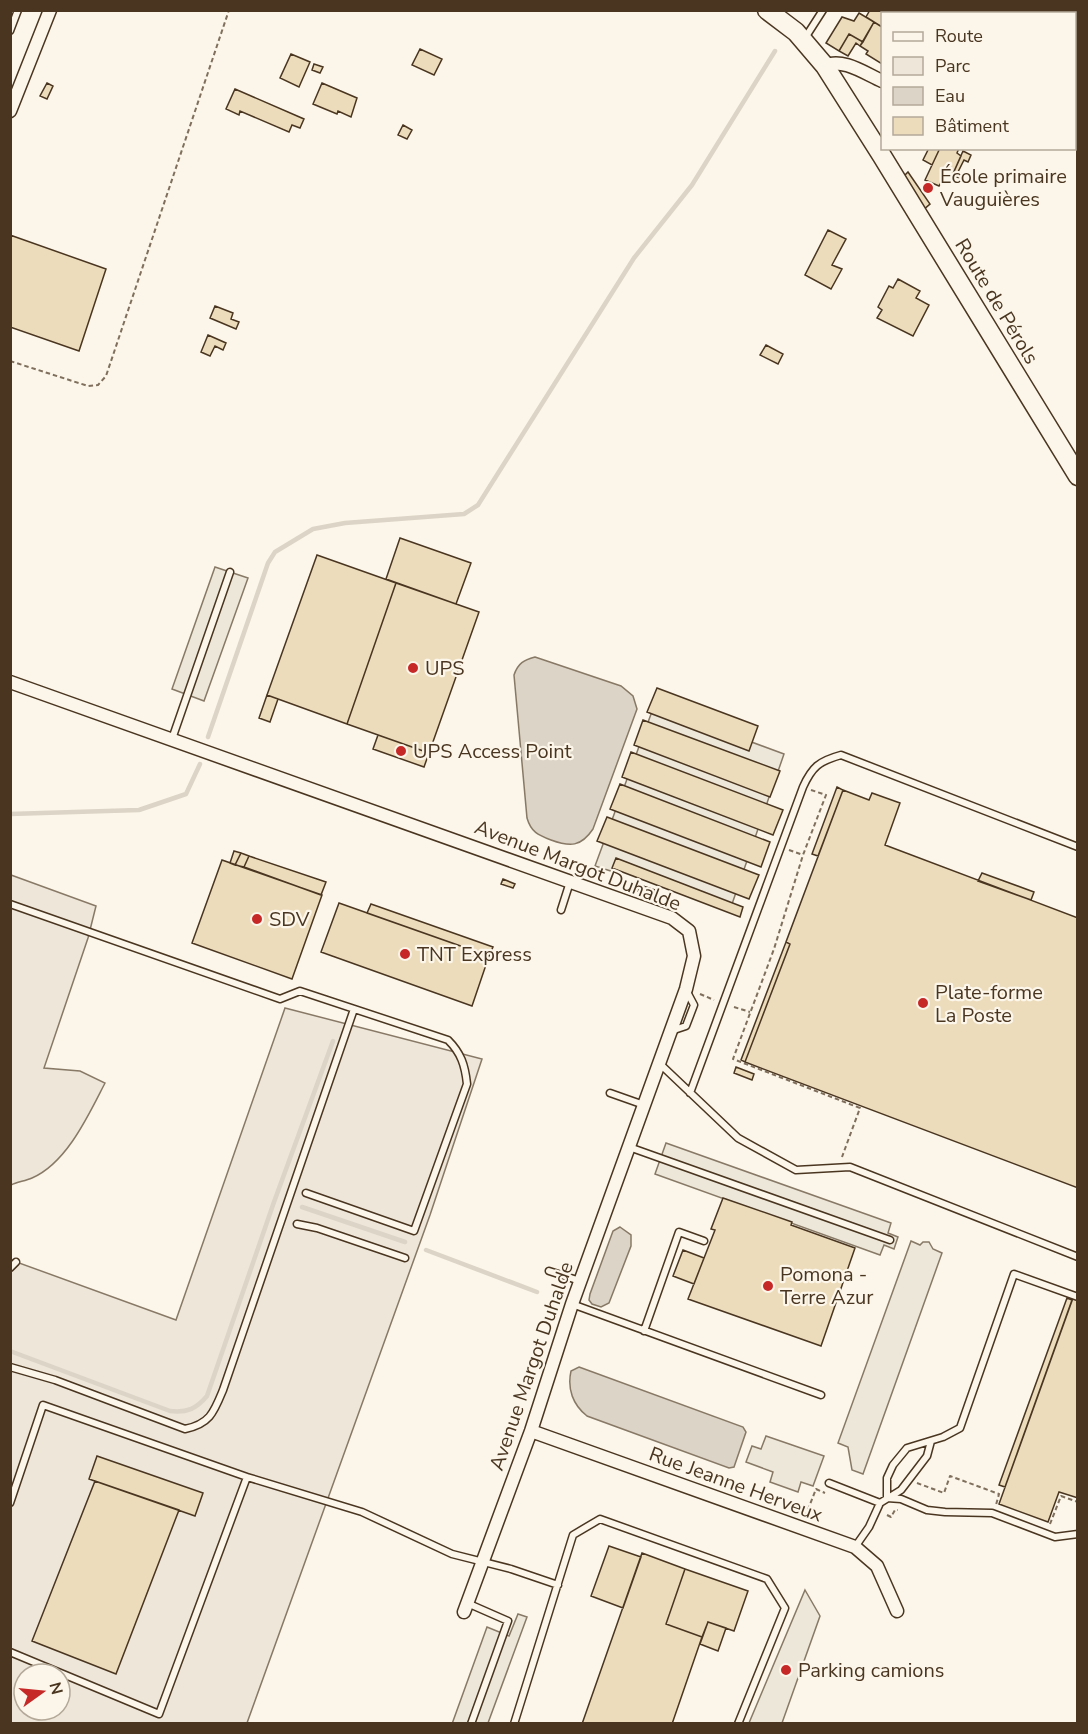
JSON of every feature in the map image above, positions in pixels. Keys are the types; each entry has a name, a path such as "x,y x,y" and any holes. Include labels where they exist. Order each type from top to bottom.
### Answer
{"street":[{"path":"10,111 50,10"},
{"name":"Route de Pérols","path":"767,10 804,40 881,143"},
{"path":"825,66 831,63 842,63 881,81"},
{"name":"Route de Pérols","path":"888,153 1077,476"},
{"name":"Avenue Margot Duhalde","path":"10,682 672,918 689,931 694,956 686,989 580,1281 531,1431 466,1608"},
{"name":"Rue Jeanne Herveux","path":"531,1431 855,1547 877,1566 897,1611"}],"lane":[{"path":"10,31 18,10"},
{"path":"804,40 823,10"},
{"path":"172,740 230,572"},
{"path":"690,1093 809,772 824,760 841,755 1077,847"},
{"path":"561,910 570,881"},
{"path":"10,904 280,999 300,991 448,1040 458,1050 465,1065 467,1084 414,1232 306,1193"},
{"path":"10,1368 54,1380 185,1429 196,1427 212,1416 223,1390 354,1009"},
{"path":"659,1063 738,1138 796,1170 850,1167 1077,1257"},
{"path":"610,1094 644,1105"},
{"path":"629,1147 890,1240"},
{"path":"297,1224 317,1228 405,1258"},
{"path":"644,1330 679,1232 704,1241"},
{"path":"10,1268 16,1262"},
{"path":"549,1270 580,1281"},
{"path":"887,1498 887,1478 893,1465 907,1448 931,1441 960,1428 1014,1274 1077,1297"},
{"path":"572,1304 822,1395"},
{"path":"10,1503 43,1405 247,1477 362,1512 452,1554 511,1569 558,1586"},
{"path":"855,1547 869,1527 880,1503 901,1490 927,1456 931,1441"},
{"path":"10,1652 159,1714 247,1477"},
{"path":"829,1483 880,1503"},
{"path":"887,1498 901,1499 927,1510 945,1512 993,1510 1055,1537 1077,1534"},
{"path":"514,1724 573,1535 600,1519 767,1579 785,1608 738,1724"},
{"path":"466,1608 508,1621 471,1724"}],"path":[{"path":"10,362 87,386 98,385 106,376 230,10"},
{"path":"803,787 826,795 803,855 774,949 733,1059 860,1108 838,1168"},
{"path":"781,848 803,855"},
{"path":"909,1480 944,1493 950,1476 999,1494 993,1510"},
{"path":"1050,1526 1061,1496 1077,1502"}],"green space":[{"path":"11,875 96,906 88,938 44,1068 80,1071 105,1083 76,1136 56,1161 45,1171 32,1178 11,1185"},
{"path":"285,1008 482,1059 430,1215 247,1723 11,1724 11,1260 176,1320"}],"shaded area":[{"path":"215,567 248,578 204,701 172,689"},
{"path":"654,706 784,754 732,904 622,861 617,873 595,866"},
{"path":"666,1143 891,1223 888,1233 898,1237 894,1249 884,1245 880,1255 655,1174"},
{"path":"911,1241 920,1245 923,1242 929,1242 933,1249 942,1253 863,1474 852,1470 848,1447 838,1443"},
{"path":"766,1436 824,1456 813,1486 801,1482 798,1492 770,1482 773,1472 746,1462 752,1446 761,1449"},
{"name":"Parking camions","path":"805,1590 820,1616 782,1723 749,1723"},
{"path":"518,1614 527,1617 488,1723 452,1724 487,1627 509,1636"}],"water":[{"path":"535,657 621,686 633,696 637,709 593,829 589,835 575,844 558,842 539,835 533,830 527,818 514,675 522,663"},
{"path":"620,1227 631,1235 631,1246 609,1303 601,1307 592,1304 589,1300 590,1294 613,1231"},
{"path":"579,1367 743,1427 746,1432 734,1467 729,1468 587,1416 575,1402 570,1384 571,1371"}],"building":[{"path":"870,10 886,12 881,12 881,26 866,17"},
{"path":"859,13 874,22 863,42 849,34 839,51 826,43 842,17 854,21"},
{"path":"874,22 881,26 881,63 866,54 868,51 860,46"},
{"path":"849,34 863,42 860,46 856,43 848,56 839,51"},
{"path":"420,49 442,59 434,75 412,65"},
{"path":"291,54 310,62 299,87 280,78"},
{"path":"314,64 323,67 320,73 312,70"},
{"path":"47,83 53,86 47,99 40,96"},
{"path":"322,83 357,98 351,117 313,104"},
{"path":"235,89 304,119 300,128 292,125 289,132 240,111 239,115 226,109"},
{"path":"403,125 412,130 407,139 398,135"},
{"path":"928,150 939,150 932,165 923,160"},
{"path":"939,150 958,150 957,153 961,156 952,176 946,171 939,186 925,180"},
{"path":"963,151 971,155 968,162 964,160 958,172 962,174 960,178 952,176"},
{"path":"908,172 930,204 923,210 903,177"},
{"path":"828,230 846,239 832,265 842,269 831,289 805,275"},
{"path":"10,235 106,269 79,351 10,327"},
{"path":"898,279 920,291 916,298 929,305 913,336 877,318 882,310 878,307 889,286 893,288"},
{"path":"215,306 233,313 231,319 239,322 236,329 210,318"},
{"path":"208,335 226,343 223,350 215,346 210,356 201,352"},
{"path":"766,345 783,354 778,364 760,355"},
{"path":"400,538 471,563 456,604 386,579"},
{"path":"317,555 396,583 347,724 267,695"},
{"name":"UPS","path":"396,583 479,612 429,753 347,724"},
{"path":"657,688 758,726 749,751 647,712"},
{"path":"267,695 278,699 270,722 259,718"},
{"path":"643,720 780,771 770,797 634,745"},
{"name":"UPS Access Point","path":"378,735 429,753 424,767 373,749"},
{"path":"631,752 783,810 773,835 622,777"},
{"path":"620,784 770,842 761,867 610,809"},
{"path":"837,787 843,790 818,856 812,854"},
{"name":"Plate-forme La Poste","path":"843,790 869,800 872,793 900,803 885,845 1078,918 1078,1188 745,1062 790,944 786,942"},
{"path":"607,817 759,875 749,899 597,841"},
{"path":"234,851 241,853 235,865 230,863"},
{"path":"241,853 249,856 244,867 235,865"},
{"path":"249,856 326,882 321,895 244,867"},
{"path":"616,858 743,907 740,917 612,868"},
{"name":"SDV","path":"222,860 322,895 292,979 192,943"},
{"path":"982,873 1034,892 1031,900 978,881"},
{"path":"503,879 515,884 513,888 501,884"},
{"path":"640,885 655,890 653,896 638,891"},
{"name":"TNT Express","path":"339,903 489,956 472,1006 321,952"},
{"path":"371,904 493,947 489,956 367,913"},
{"path":"786,942 790,944 745,1062 741,1060"},
{"path":"736,1067 754,1074 752,1080 734,1073"},
{"name":"Pomona - Terre Azur","path":"723,1198 792,1222 791,1225 855,1248 821,1346 688,1299 715,1230 711,1229"},
{"path":"683,1250 704,1258 694,1284 673,1276"},
{"path":"1067,1298 1072,1300 1005,1487 999,1485"},
{"path":"1073,1298 1078,1300 1078,1498 1059,1492 1048,1522 999,1504"},
{"path":"97,1456 203,1493 195,1516 89,1479"},
{"path":"95,1481 179,1510 116,1674 32,1641"},
{"path":"609,1546 641,1557 623,1608 591,1596"},
{"path":"642,1553 685,1569 666,1624 702,1637 672,1724 582,1724"},
{"path":"685,1569 748,1591 734,1631 708,1622 702,1637 666,1624"},
{"path":"708,1622 726,1628 718,1651 700,1644"}],"waterway":[{"path":"208,737 268,563 275,552 313,529 345,523 464,514 478,505 634,258 692,185 775,51"},
{"path":"10,814 139,810 186,794 200,764"},
{"path":"10,1351 170,1411 186,1411 203,1400 207,1396 333,1041"},
{"path":"302,1207 405,1242"},
{"path":"426,1250 537,1292"}],"place":[{"name":"École primaire Vauguières","path":"928,188"},
{"name":"UPS","path":"413,668"},
{"name":"UPS Access Point","path":"401,751"},
{"name":"SDV","path":"257,919"},
{"name":"TNT Express","path":"405,954"},
{"name":"Plate-forme La Poste","path":"923,1003"},
{"name":"Pomona - Terre Azur","path":"768,1286"},
{"name":"Parking camions","path":"786,1670"}]}
